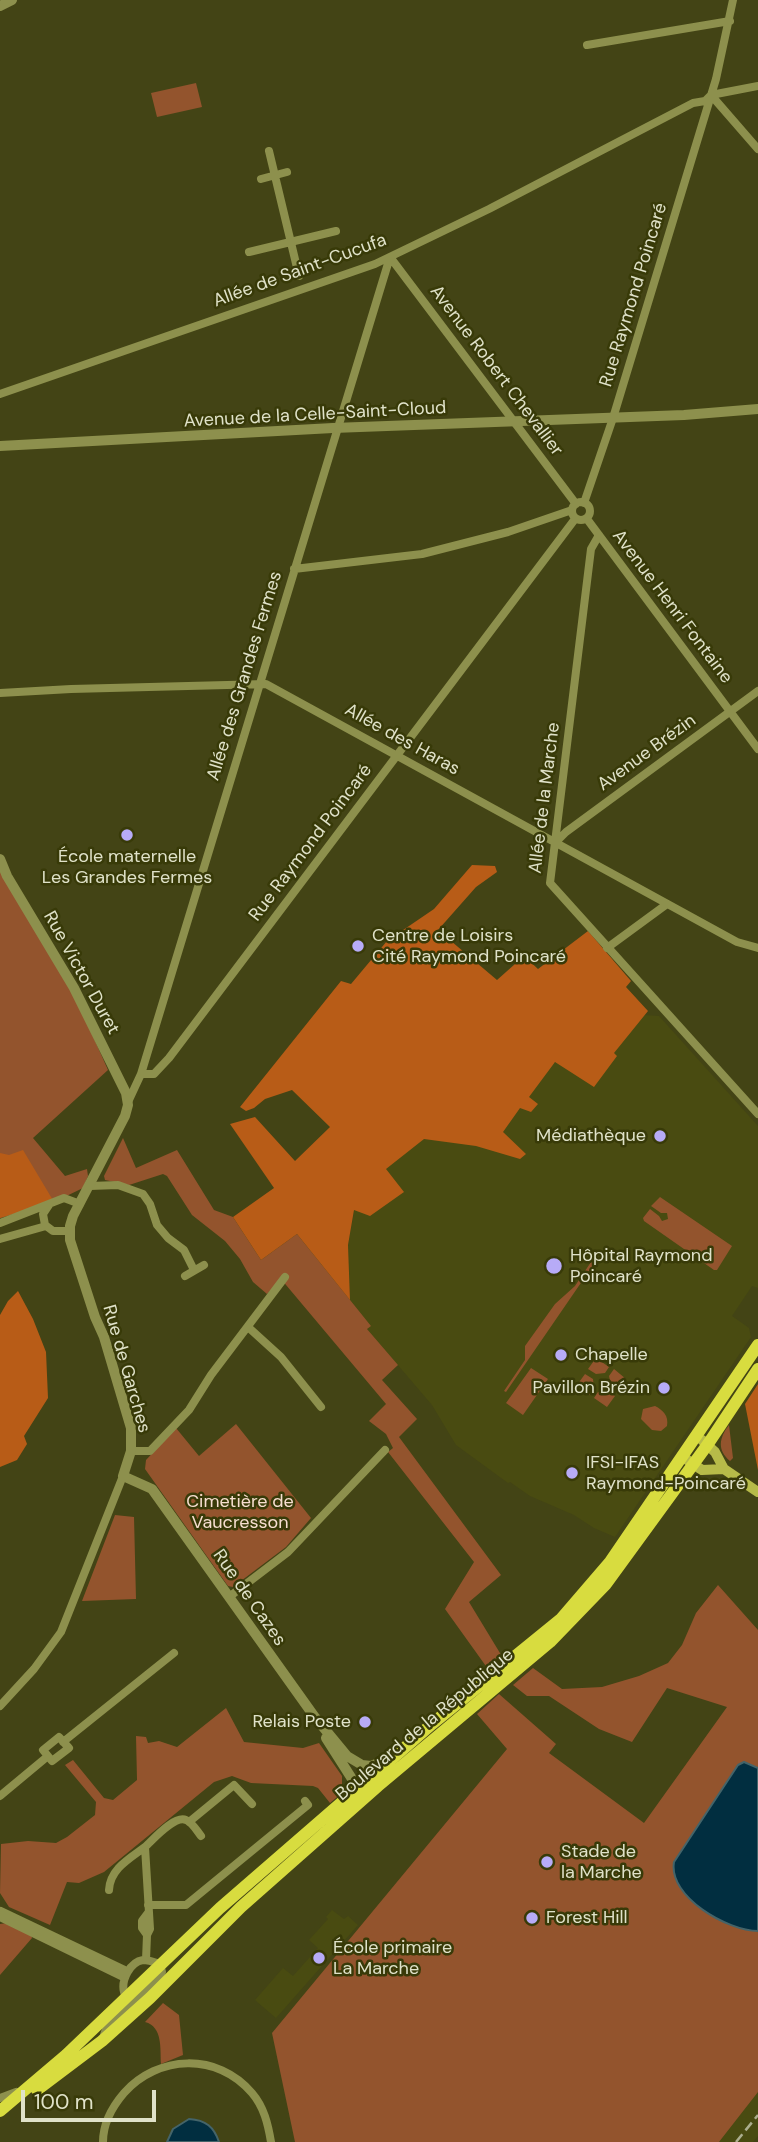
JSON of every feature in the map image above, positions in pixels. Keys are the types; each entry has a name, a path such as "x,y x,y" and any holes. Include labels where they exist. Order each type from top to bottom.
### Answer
{"main road":[{"path":"702,1440 758,1345"},
{"path":"702,1440 758,1369"},
{"path":"702,1440 717,1456 723,1469"},
{"name":"Boulevard de la République","path":"15,2099 35,2092 102,2041 160,1964 220,1908 362,1793 377,1786 550,1642 606,1584 702,1440"},
{"path":"710,1468 717,1456"},
{"path":"688,1461 702,1469 723,1469 758,1492"},
{"name":"Boulevard de la République","path":"0,2111 132,2003 240,1907 362,1793 377,1773 407,1746 555,1624 610,1562 688,1461"}],"street":[{"path":"0,6 12,0"},
{"name":"Rue Raymond Poincaré","path":"141,1074 154,1074 162,1067 397,755 577,509 613,418 711,95 733,0"},
{"path":"587,45 730,21"},
{"name":"Allée de Saint-Cucufa","path":"0,394 375,264 489,209 693,103 705,101 711,95 758,86"},
{"path":"711,95 758,149"},
{"path":"269,151 299,276"},
{"path":"261,179 287,172"},
{"path":"249,252 336,231"},
{"name":"Avenue Robert Chevallier","path":"390,257 577,509"},
{"name":"Allée des Grandes Fermes","path":"128,1104 141,1074 390,257"},
{"name":"Avenue de la Celle-Saint-Cloud","path":"0,446 758,409"},
{"path":"294,569 422,554 509,531 577,509 591,511 587,519 581,521 577,509"},
{"name":"Avenue Henri Fontaine","path":"587,519 758,748"},
{"name":"Allée de la Marche","path":"599,535 591,549 550,883 758,1114"},
{"name":"Allée des Haras","path":"0,694 99,688 266,684 737,942 758,948"},
{"name":"Avenue Brézin","path":"556,843 566,832 758,691"},
{"name":"Rue Victor Duret","path":"0,859 75,988 124,1087 128,1104"},
{"path":"607,948 667,904"},
{"path":"52,1203 44,1212 43,1220 46,1226 53,1231 70,1231 73,1216 125,1116 128,1104"},
{"path":"90,1186 118,1185 143,1194 157,1225 184,1250 194,1269"},
{"path":"0,1223 64,1198 80,1204"},
{"path":"0,1239 46,1226"},
{"name":"Rue de Garches","path":"0,1706 34,1669 61,1632 131,1451 131,1428 104,1337 72,1248 70,1231"},
{"path":"185,1276 204,1265"},
{"path":"131,1451 149,1451 185,1415 211,1375 285,1277"},
{"path":"248,1327 281,1357 321,1407"},
{"path":"229,1597 288,1552 385,1450"},
{"name":"Rue de Cazes","path":"123,1476 152,1489 314,1716 362,1793"},
{"path":"0,1796 48,1756 43,1750 59,1737 63,1742 174,1653"},
{"name":"Rue de Cazes","path":"314,1716 347,1756 377,1773"},
{"path":"362,1765 377,1765 407,1746"},
{"path":"377,1773 377,1786"},
{"path":"189,1822 234,1785 252,1804"},
{"path":"148,1909 186,1905 308,1805 305,1801"},
{"path":"109,1890 110,1878 115,1871 174,1821 180,1818 189,1822 201,1836"},
{"path":"145,1847 150,1928 147,1935 146,1960"},
{"path":"0,1911 40,1934 126,1975"},
{"path":"132,2003 123,1989 126,1975 138,1961 160,1964"},
{"path":"103,2142 112,2109 131,2086 162,2067 181,2062 207,2065 234,2077 253,2093 267,2118 271,2142"},
{"path":"0,2098 32,2085"}],"shaded area":[{"path":"472,865 495,866 497,872 476,887 438,930 497,980 524,956 538,969 588,931 631,981 626,987 648,1011 614,1053 617,1056 594,1087 555,1062 529,1097 538,1104 531,1112 520,1108 503,1132 526,1154 520,1159 476,1146 424,1139 386,1169 404,1192 370,1216 354,1210 348,1245 350,1300 297,1234 261,1260 233,1217 274,1188 230,1124 255,1117 295,1161 330,1127 292,1090 265,1099 246,1111 240,1107 341,981 351,984 387,941 434,909"},
{"name":"Hôpital Raymond Poincaré","path":"643,1015 659,1016 758,1126 758,1288 752,1286 732,1316 749,1328 751,1337 615,1537 530,1496 456,1445 432,1405 367,1329 370,1325 350,1300 348,1245 359,1185 424,1133"},
{"path":"23,1150 54,1202 0,1218 0,1153 9,1155"},
{"path":"18,1291 46,1352 48,1398 24,1436 27,1444 17,1460 0,1467 0,1315"},
{"path":"758,1384 758,1470 745,1404"},
{"name":"École primaire La Marche","path":"332,1910 344,1919 348,1916 358,1925 276,2018 255,2000 283,1968 293,1976 318,1948 309,1940 328,1919 326,1917"},
{"path":"758,2092 758,2136 753,2142 719,2142"}],"green space":[{"path":"196,83 202,107 157,117 151,93"},
{"path":"0,871 67,978 108,1070 33,1138 65,1176 87,1169 88,1176 83,1188 54,1202 0,1218"},
{"path":"123,1138 136,1168 177,1150 214,1210 233,1217 261,1260 297,1234 371,1326 367,1329 398,1365 382,1380 417,1419 399,1437 501,1575 469,1602 503,1658 488,1669 445,1609 474,1562 388,1452 393,1448 386,1434 369,1421 386,1404 281,1279 267,1294 253,1282 240,1259 225,1241 192,1215 167,1176 163,1174 129,1185 105,1180 104,1176"},
{"path":"660,1197 732,1246 717,1270 644,1221 643,1218 650,1209 662,1221 668,1219 667,1213 661,1213 651,1206"},
{"path":"595,1256 598,1258 506,1392 504,1391 525,1360 525,1346 555,1304 575,1286"},
{"path":"596,1358 609,1367 605,1373 596,1374 588,1369"},
{"path":"531,1368 548,1379 523,1415 506,1403"},
{"path":"614,1369 626,1379 619,1391 611,1385 609,1376"},
{"path":"585,1374 593,1379 594,1388 590,1395 577,1385"},
{"path":"607,1390 615,1396 607,1407 594,1398 598,1392"},
{"path":"655,1406 663,1411 667,1419 667,1426 661,1431 652,1430 641,1419 643,1409"},
{"name":"Cimetière de Vaucresson","path":"236,1424 311,1518 286,1547 233,1587 228,1586 145,1469 146,1460 176,1428 199,1456"},
{"path":"729,1425 733,1458 730,1461 721,1448 723,1435"},
{"path":"115,1515 134,1517 136,1599 82,1601"},
{"name":"Forest Hill","path":"718,1585 758,1630 758,2092 719,2142 295,2142 272,2033 507,1749 477,1714 499,1694 556,1744 549,1753 644,1823 727,1707 667,1688 632,1742 599,1729 549,1696 527,1696 513,1685 533,1668 562,1689 602,1687 639,1676 668,1663 682,1645 696,1613"},
{"path":"226,1708 244,1742 303,1748 319,1743 342,1776 342,1793 330,1803 318,1788 313,1786 251,1783 232,1776 214,1782 104,1872 79,1883 67,1882 50,1925 9,1907 0,1893 1,1844 28,1841 56,1843 95,1815 96,1802 65,1765 73,1760 104,1798 113,1800 137,1780 136,1736 146,1737 148,1743 159,1741 177,1747"},
{"path":"7,1923 31,1934 32,1938 0,1975 0,1924"},
{"path":"163,2003 179,2015 183,2055 161,2064 158,2033 145,2022"}],"water":[{"path":"744,1762 758,1768 758,1931 731,1925 702,1910 680,1888 675,1875 674,1862 738,1765"},
{"path":"189,2119 208,2125 219,2142 167,2142 173,2129"}],"railway":[{"path":"736,2142 758,2115"}],"place":[{"name":"École maternelle Les Grandes Fermes","path":"127,835"},
{"name":"Centre de Loisirs Cité Raymond Poincaré","path":"358,946"},
{"name":"Médiathèque","path":"660,1136"},
{"name":"Hôpital Raymond Poincaré","path":"554,1266"},
{"name":"Chapelle","path":"561,1355"},
{"name":"Pavillon Brézin","path":"664,1388"},
{"name":"IFSI-IFAS Raymond-Poincaré","path":"572,1473"},
{"name":"Relais Poste","path":"365,1722"},
{"name":"Stade de la Marche","path":"547,1862"},
{"name":"Forest Hill","path":"532,1918"},
{"name":"École primaire La Marche","path":"319,1958"}]}
